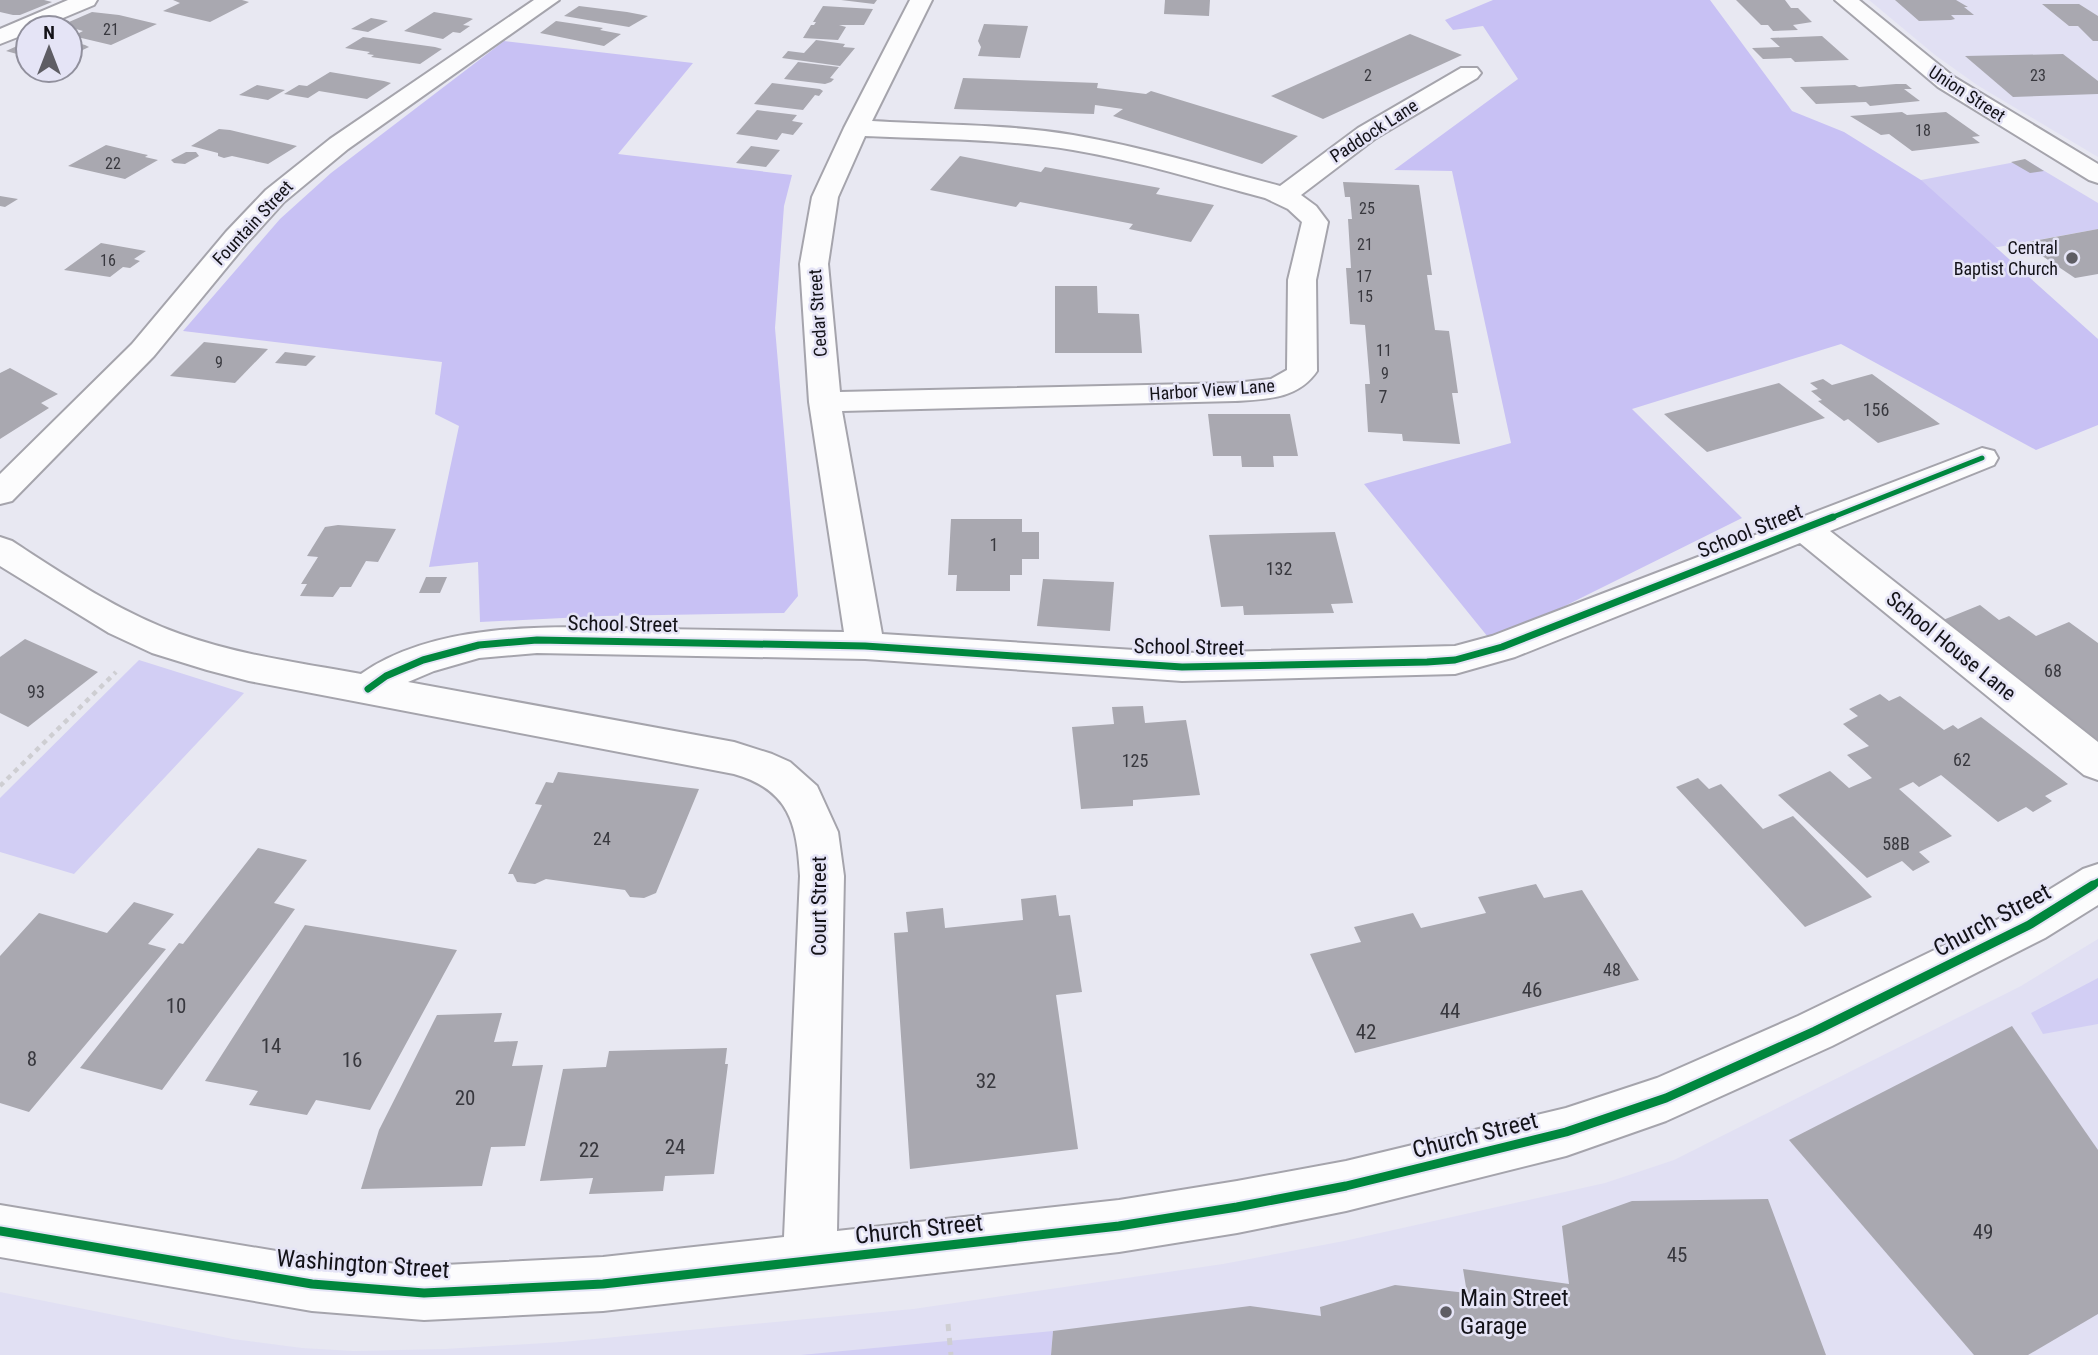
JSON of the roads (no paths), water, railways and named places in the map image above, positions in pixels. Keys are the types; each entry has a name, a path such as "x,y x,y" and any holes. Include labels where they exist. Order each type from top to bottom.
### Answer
{"street":[{"path":"0,37 86,0"},
{"name":"Fountain Street","path":"0,493 143,350 236,238 275,196 339,144 548,0"},
{"name":"Cedar Street","path":"864,646 825,402 814,264 825,197 856,128 921,0"},
{"name":"Union Street","path":"1846,0 1946,82 2098,175"},
{"name":"Paddock Lane","path":"1283,196 1367,133 1469,73"},
{"name":"Harbor View Lane","path":"825,402 1235,392 1265,389 1291,382 1303,371 1302,280 1315,222 1298,204 1283,196 1093,146 1000,135 856,128"},
{"name":"School Street","path":"368,689 386,676 423,660 479,645 580,640 864,646 1182,667 1455,660 1502,648 1982,458"},
{"name":"School House Lane","path":"1804,528 2098,764"},
{"path":"0,550 82,601 152,637 195,653 249,667 368,689"},
{"name":"Court Street","path":"368,689 734,758 767,767 794,785 813,822 821,853 822,876 810,1261"},
{"name":"Church Street","path":"810,1261 1119,1226 1237,1207 1346,1186 1566,1132 1666,1098 1815,1031 2029,925 2098,882"},
{"name":"Washington Street","path":"0,1231 312,1284 424,1293 603,1284 810,1261"}],"place":[{"name":"Central Baptist Church","path":"2072,258"},
{"name":"Main Street Garage","path":"1446,1312"}]}
